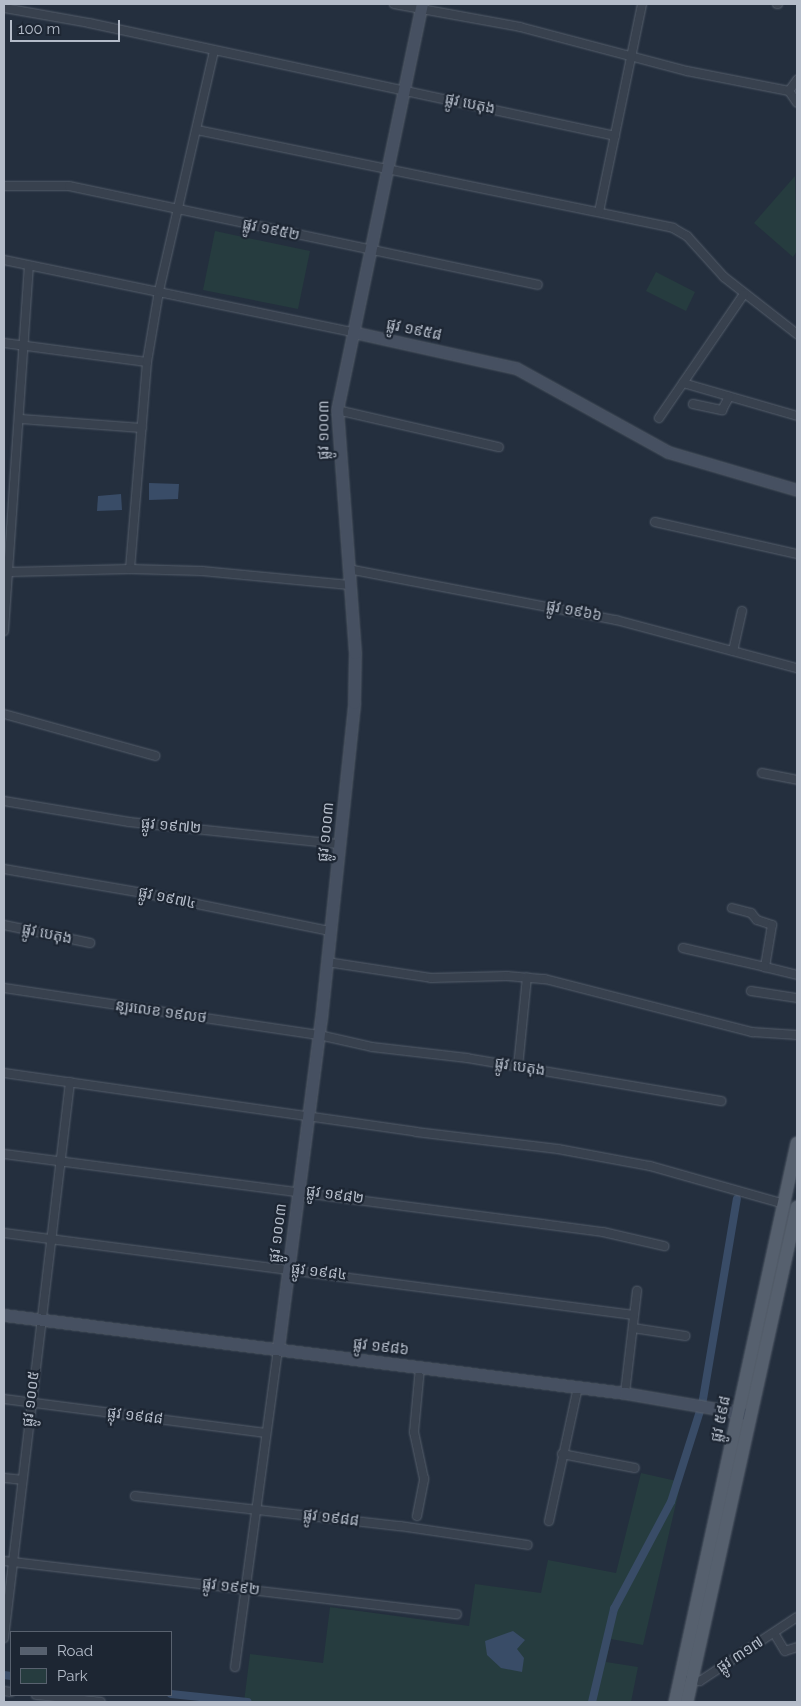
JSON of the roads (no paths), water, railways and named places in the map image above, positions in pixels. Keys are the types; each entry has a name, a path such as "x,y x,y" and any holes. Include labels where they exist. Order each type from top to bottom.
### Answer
{"main road":[{"name":"ផ្លូវ ៥៩៨","path":"688,1702 686,1679 722,1491 797,1143"},
{"name":"ផ្លូវ ៥៩៨","path":"675,1702 686,1679 735,1495 797,1207"},
{"path":"722,1491 735,1495"}],"street":[{"path":"394,4 421,7 520,27 687,71 789,91 797,103"},
{"path":"599,212 642,4"},
{"name":"ផ្លូវ ១០០៣","path":"235,1666 319,1035 354,703 355,653 337,410 421,7"},
{"name":"ផ្លូវ បេតុង","path":"4,8 89,23 615,136"},
{"path":"130,569 147,362 159,291 214,51"},
{"path":"789,91 797,80"},
{"path":"197,130 673,228 687,236 744,294 797,334"},
{"name":"ផ្លូវ ១៩៥២","path":"4,186 63,185 538,286"},
{"name":"ផ្លូវ ១៩៥៨","path":"4,260 159,291 516,368 661,449 797,490"},
{"path":"4,631 21,419 29,266"},
{"path":"659,418 744,294"},
{"path":"4,343 147,362"},
{"path":"683,383 797,416"},
{"path":"693,404 722,410 729,397"},
{"path":"337,410 499,448"},
{"path":"21,419 142,428"},
{"path":"655,522 797,554"},
{"path":"9,572 130,569 202,571 349,585"},
{"name":"ផ្លូវ ១៩៦៦","path":"348,569 616,620 797,668"},
{"path":"733,651 742,611"},
{"path":"4,714 155,756"},
{"path":"762,772 797,780"},
{"name":"ផ្លូវ ១៩៧២","path":"4,802 129,822 340,844"},
{"name":"ផ្លូវ ១៩៧៤","path":"4,869 143,893 330,931"},
{"path":"732,908 752,913 757,920 772,925 765,967"},
{"name":"ផ្លូវ បេតុង","path":"4,925 90,942"},
{"path":"683,948 797,975"},
{"path":"327,962 431,978 527,977 752,1032 797,1035"},
{"path":"518,1067 527,977"},
{"name":"ន្ឡរលេខ ១៩លថ","path":"4,988 319,1035"},
{"path":"751,991 797,998"},
{"name":"ផ្លូវ បេតុង","path":"319,1035 372,1047 438,1053 721,1101"},
{"path":"4,1073 308,1115 416,1132 558,1149 650,1166 784,1204"},
{"name":"ផ្លូវ ១០០៥","path":"4,1638 59,1161 70,1082"},
{"name":"ផ្លូវ ១៩៨២","path":"4,1154 298,1190 603,1232 664,1246"},
{"name":"ផ្លូវ ១៩៨៤","path":"4,1232 634,1315"},
{"path":"625,1393 637,1291"},
{"name":"ផ្លូវ ១៩៨៦","path":"4,1315 625,1393 695,1404 753,1416"},
{"path":"632,1328 685,1336"},
{"path":"416,1516 424,1479 414,1432 420,1367"},
{"path":"548,1521 578,1387"},
{"name":"ផ្លុវ ១៩៨៨","path":"4,1399 266,1432"},
{"path":"562,1454 635,1468"},
{"path":"4,1478 22,1480"},
{"name":"ផ្លូវ ១៩៨៨","path":"135,1496 256,1509 528,1545"},
{"name":"ផ្លូវ ១៩៩២","path":"4,1561 457,1614"},
{"name":"ផ្លូវ ៣១៧","path":"686,1679 700,1682 797,1617"},
{"path":"774,1633 785,1651 797,1646"},
{"path":"45,1696 101,1702"}],"water":[{"path":"149,483 179,484 178,499 149,500"},
{"path":"121,494 122,510 97,511 98,496"},
{"path":"513,1631 525,1640 517,1649 524,1658 522,1672 501,1668 487,1655 485,1641"}],"waterway":[{"path":"592,1702 614,1609 671,1502 702,1405 737,1199"},
{"path":"4,1675 10,1676"},
{"path":"172,1694 248,1702"}]}
